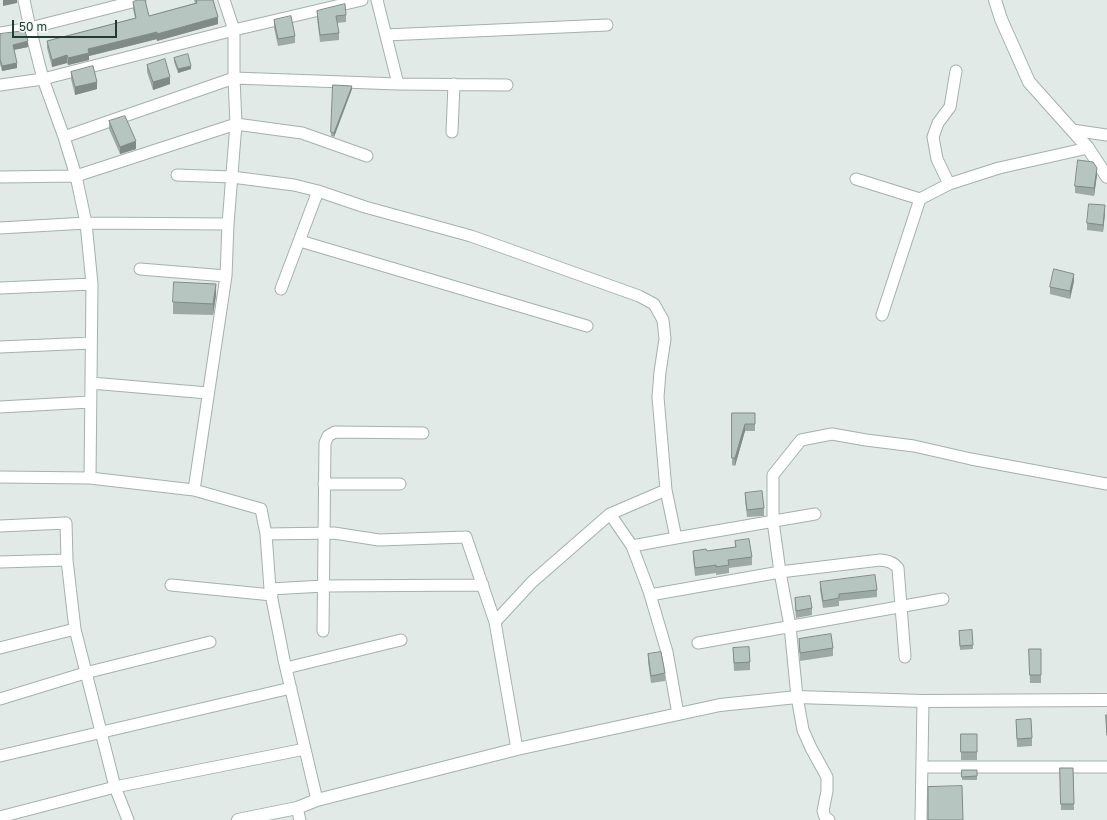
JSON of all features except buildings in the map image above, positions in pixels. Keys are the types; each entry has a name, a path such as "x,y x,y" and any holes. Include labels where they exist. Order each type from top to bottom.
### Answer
{"street":[{"path":"24,0 43,79 64,137 76,176 86,223 92,284 90,478"},
{"path":"0,33 30,28 140,0"},
{"path":"194,490 226,276 228,224 236,124 234,30 224,0"},
{"path":"0,85 43,79 234,30 362,0"},
{"path":"378,0 398,84"},
{"path":"995,0 1001,19 1029,82 1088,148 1107,177"},
{"path":"386,36 607,25"},
{"path":"949,184 937,159 933,136 938,123 950,107 956,71"},
{"path":"64,137 234,78 398,84 507,85"},
{"path":"452,132 454,84"},
{"path":"0,177 76,176 236,124 302,133 367,156"},
{"path":"1072,130 1107,135"},
{"path":"882,315 920,199 949,184 999,168 1088,148"},
{"path":"177,175 232,177 294,185 318,191 365,207 471,236 639,296 654,304 663,320 665,338 658,397 666,490 676,538"},
{"path":"856,178 920,199"},
{"path":"280,289 300,241 318,191"},
{"path":"0,228 86,223 228,224"},
{"path":"300,241 587,326"},
{"path":"140,269 226,276"},
{"path":"0,288 92,284"},
{"path":"0,347 91,343"},
{"path":"91,383 208,393"},
{"path":"0,407 90,402"},
{"path":"323,631 325,443 328,436 334,432 423,433"},
{"path":"828,820 823,811 827,791 827,777 803,730 797,697 790,626 780,572 774,521 774,475 801,440 832,434 914,446 971,459 1107,484"},
{"path":"0,477 90,478 194,490 261,509 266,534 271,592 286,668 317,800"},
{"path":"324,484 400,484"},
{"path":"495,622 532,582 610,514 666,490"},
{"path":"610,514 632,546 650,595 668,652 678,714"},
{"path":"632,546 815,514"},
{"path":"0,526 66,523 67,560 75,629 115,788 128,820"},
{"path":"266,534 334,533 379,540 466,537 495,622 517,749"},
{"path":"0,562 67,560"},
{"path":"650,595 780,572 880,560 888,561 895,564 898,568 905,657"},
{"path":"170,585 271,592 324,586 483,585"},
{"path":"698,643 943,599"},
{"path":"0,648 75,629"},
{"path":"286,668 401,640"},
{"path":"0,698 86,673 210,642"},
{"path":"0,756 291,688"},
{"path":"238,820 297,808 317,800 517,749 720,705 797,697 923,701 1107,700"},
{"path":"921,820 923,701"},
{"path":"0,818 115,788 305,749"},
{"path":"922,767 1107,767"},
{"path":"297,808 300,820"}]}
